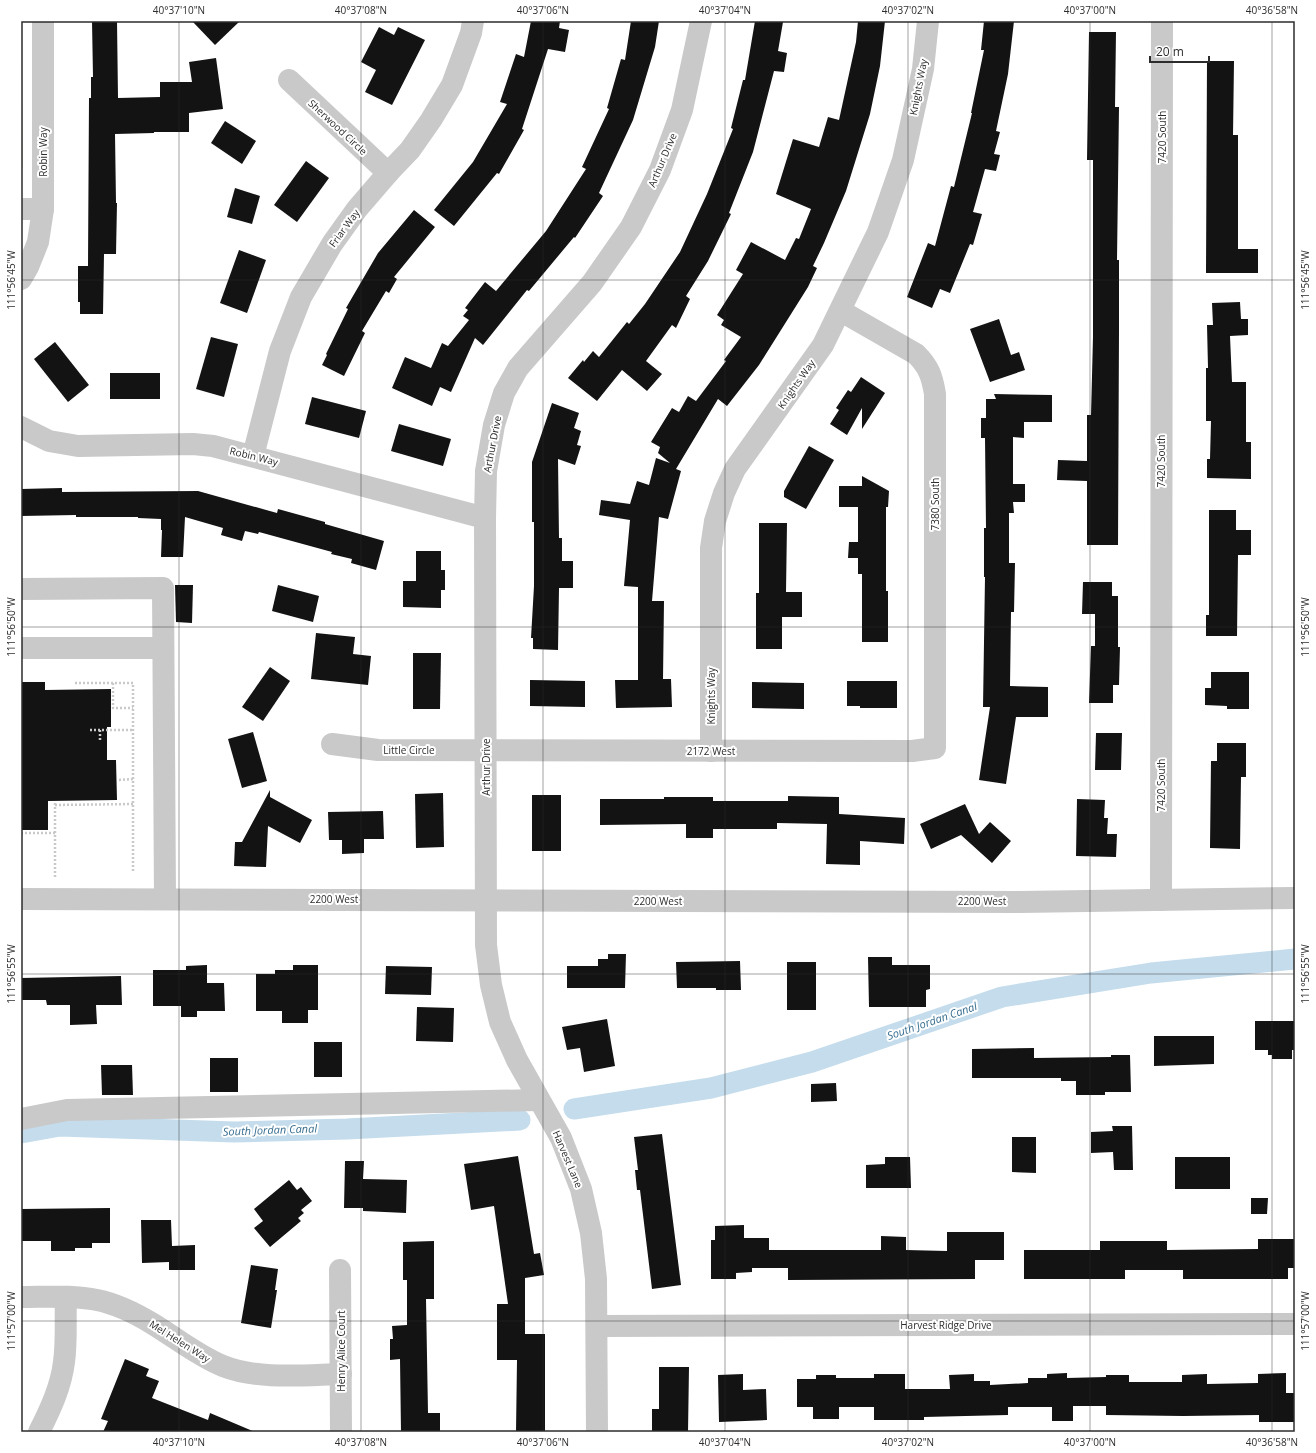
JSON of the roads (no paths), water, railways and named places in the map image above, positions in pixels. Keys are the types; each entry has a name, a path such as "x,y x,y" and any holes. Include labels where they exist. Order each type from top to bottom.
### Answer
{"street":[{"name":"Robin Way","path":"21,279 38,242 43,209 43,21"},
{"name":"Friar Way","path":"253,456 280,351 301,296 332,244 357,209 410,150 431,120 452,85 471,33 473,21"},
{"name":"Arthur Drive","path":"487,900 485,518 486,471 494,425 504,393 518,368 592,283 631,227 660,170 682,110 701,21"},
{"name":"Knights Way","path":"711,751 711,548 715,521 724,493 735,470 823,345 878,232 902,160 923,69 928,21"},
{"name":"7420 South","path":"1161,900 1162,21"},
{"name":"Sherwood Circle","path":"289,80 388,173"},
{"path":"21,209 43,209"},
{"name":"7380 South","path":"840,310 916,354 924,362 932,376 935,394 935,748"},
{"name":"Robin Way","path":"21,426 48,441 78,446 194,444 212,446 485,518"},
{"path":"21,589 163,588 165,899"},
{"path":"21,648 163,648"},
{"name":"Little Circle","path":"332,744 378,750 486,750"},
{"name":"2172 West","path":"486,750 912,751 935,748"},
{"name":"2200 West","path":"21,899 965,902 1295,898"},
{"name":"Harvest Lane","path":"487,900 486,945 491,985 500,1022 516,1060 561,1138 581,1189 591,1233 596,1279 597,1432"},
{"path":"21,1119 67,1110 538,1100"},
{"name":"Henry Alice Court","path":"340,1270 341,1432"},
{"name":"Mel Helen Way","path":"21,1297 66,1297 96,1300 125,1309 153,1324 203,1356 224,1367 245,1372 273,1375 341,1374"},
{"path":"39,1432 50,1411 64,1363 66,1297"},
{"name":"Harvest Ridge Drive","path":"597,1326 1295,1324"}],"waterway":[{"name":"South Jordan Canal","path":"574,1109 711,1088 812,1062 1002,997 1151,973 1295,959"},
{"name":"South Jordan Canal","path":"21,1133 60,1126 234,1132 347,1129 520,1120"}]}
